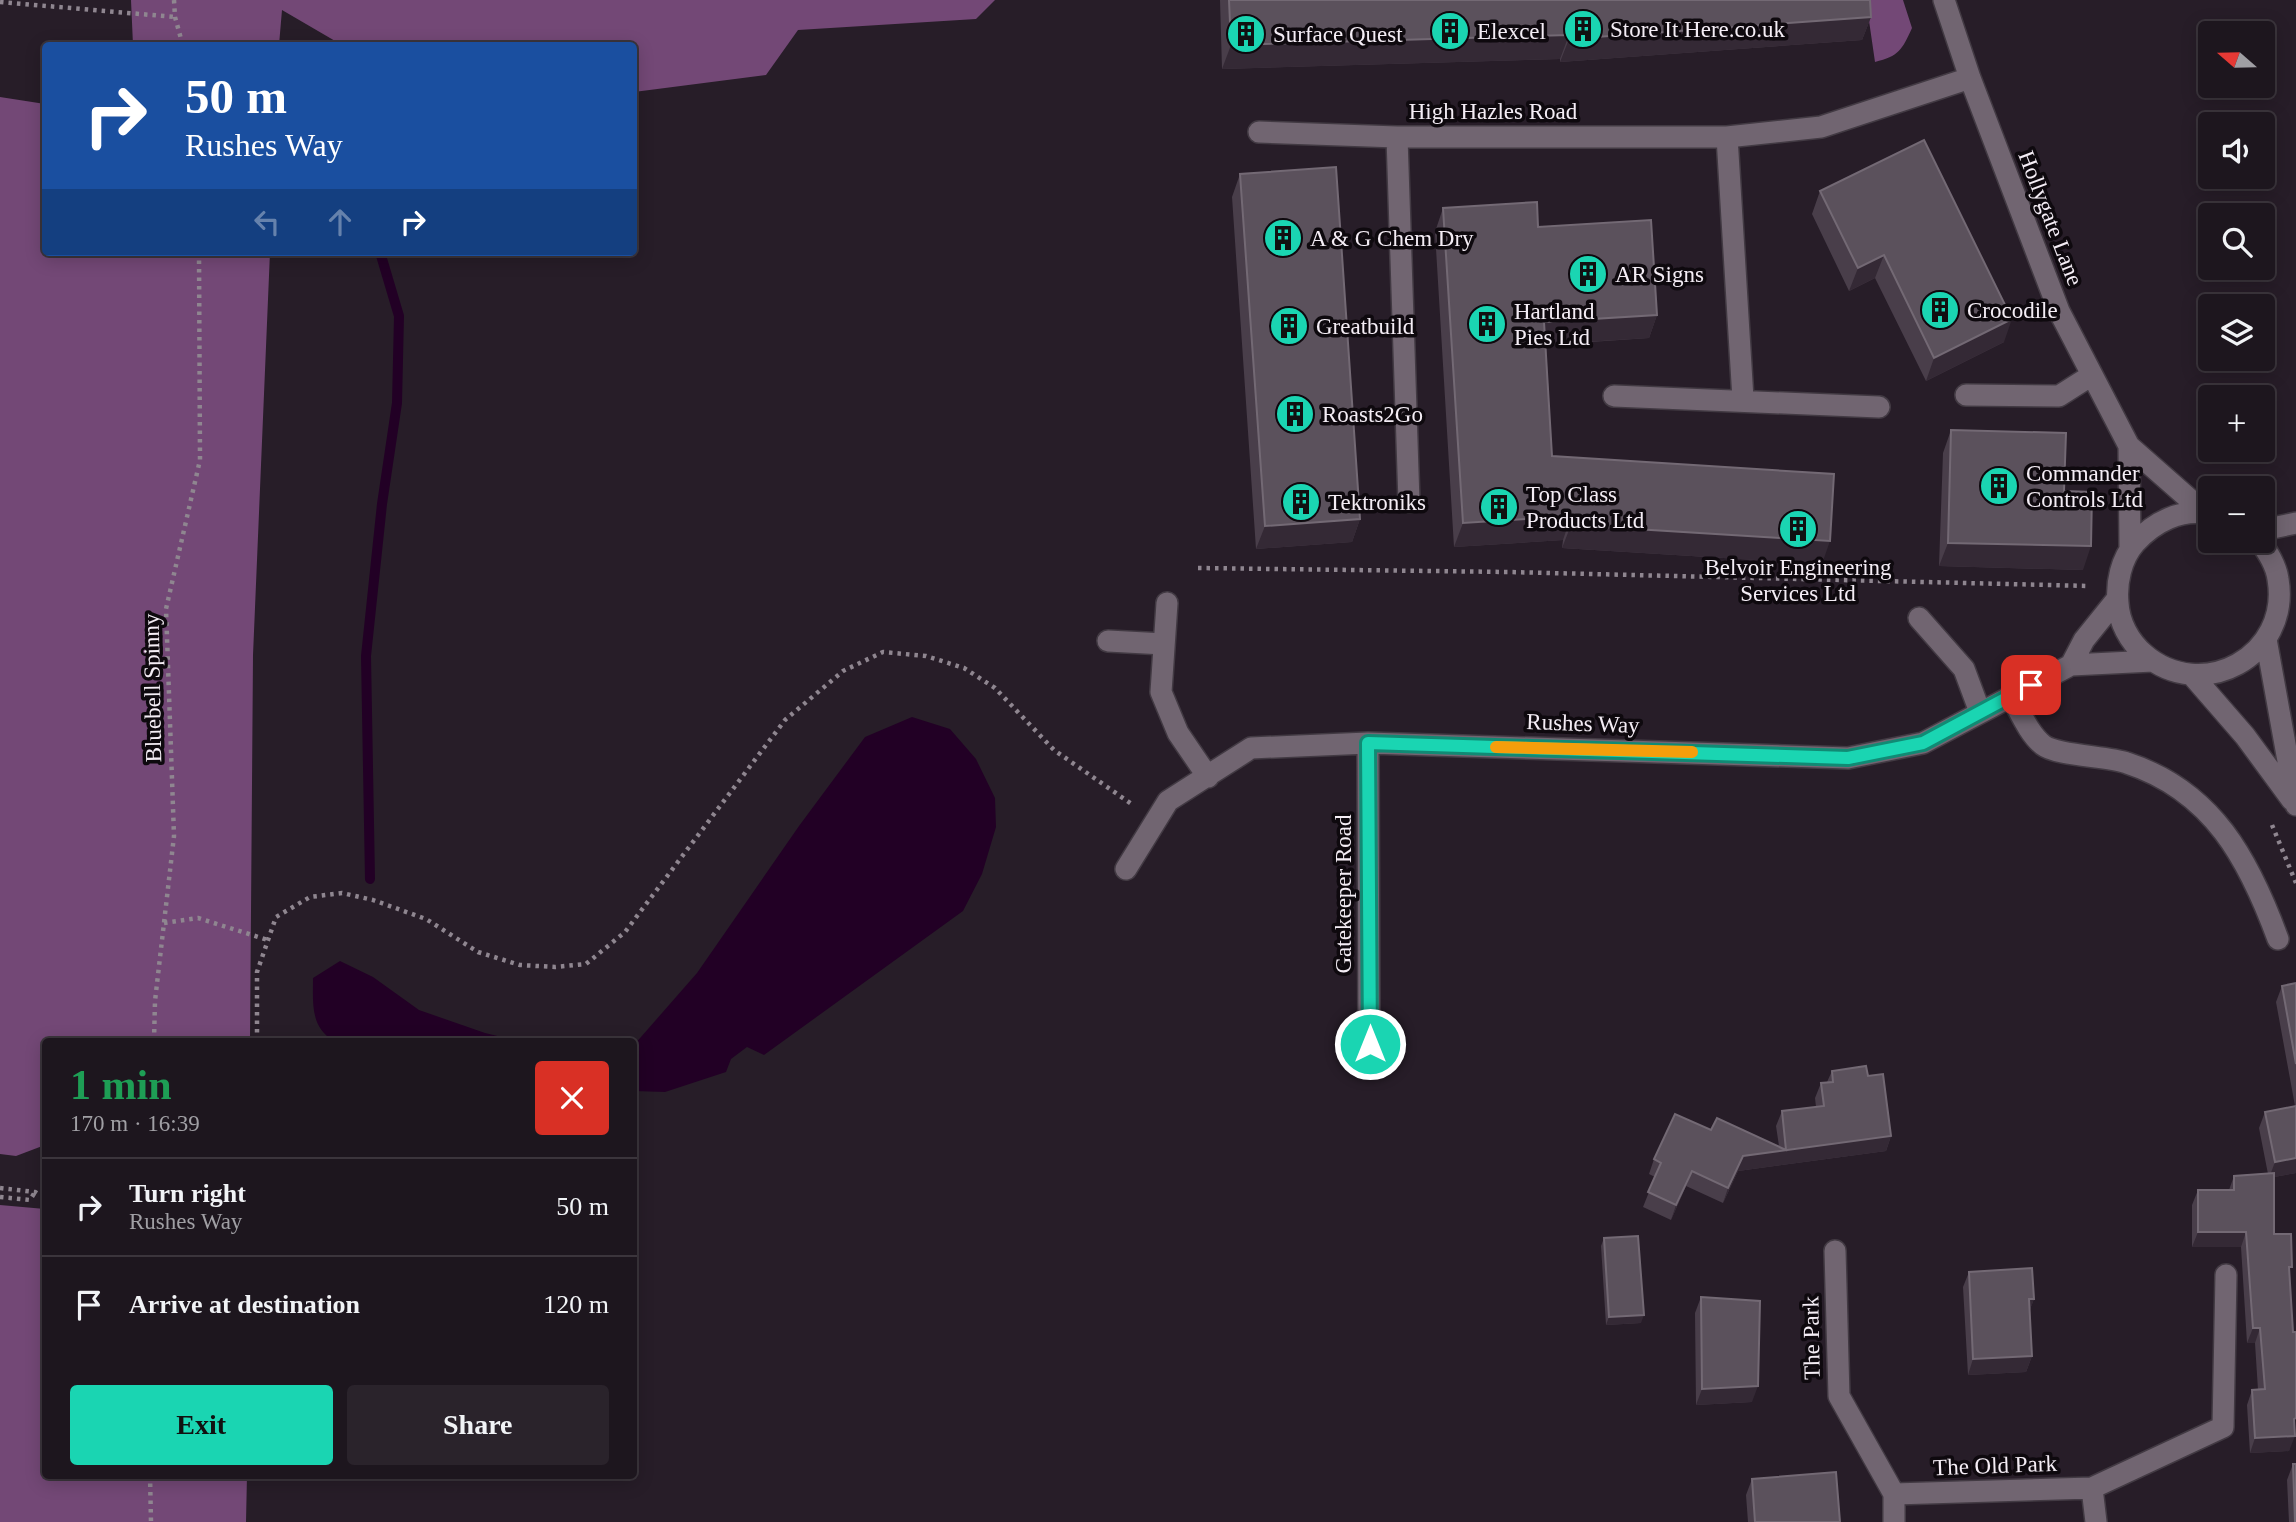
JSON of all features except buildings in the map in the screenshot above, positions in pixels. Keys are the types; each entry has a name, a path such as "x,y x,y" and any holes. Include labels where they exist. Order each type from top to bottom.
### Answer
{"street":[{"name":"Hollygate Lane","path":"1944,0 1970,78 2051,293 2129,446 2198,505"},
{"name":"High Hazles Road","path":"1259,132 1398,137 1727,137 1821,127 1970,78"},
{"path":"1398,137 1409,502"},
{"path":"1727,137 1743,399"},
{"path":"1966,395 2059,396 2092,374"},
{"path":"1614,396 1743,399 1879,407"},
{"name":"Hollygate Lane","path":"2129,446 2130,548"},
{"name":"Hollygate Lane","path":"2198,513 2183,513 2163,520 2145,532 2130,548 2121,568 2117,598 2125,630 2137,647 2153,662 2172,671 2192,675 2214,673 2234,667 2252,655 2266,639 2276,620 2278,578 2268,553"},
{"path":"2275,527 2296,523"},
{"path":"2279,589 2296,572"},
{"path":"2117,598 2084,640 2071,664 2153,662"},
{"path":"1167,603 1161,692 1178,733 1208,776"},
{"path":"1919,618 1964,669 1980,712"},
{"name":"Hollygate Lane","path":"2266,639 2296,805"},
{"path":"1108,641 1164,644"},
{"name":"Rushes Way","path":"1126,869 1168,801 1251,748 1368,743 1848,758 1923,743 2071,664"},
{"name":"Hollygate Lane","path":"2192,675 2245,736 2296,805"},
{"path":"2011,696 2031,730 2045,747 2126,762 2168,780 2196,799 2223,828 2248,870 2260,891 2278,939"},
{"name":"Gatekeeper Road","path":"1368,743 1370,1044"},
{"name":"The Park","path":"1835,1251 1839,1396 1894,1494"},
{"path":"2096,1522 2092,1488 2223,1427 2226,1275"},
{"name":"The Old Park","path":"1894,1494 2092,1488"},
{"path":"1894,1494 1894,1522"}],"path":[{"path":"174,0 175,17 182,42"},
{"path":"0,2 175,17"},
{"name":"Bluebell Spinny","path":"154,1038 155,1002 174,836 166,610 200,460 199,256"},
{"path":"1198,568 1522,572 2098,586"},
{"path":"257,1038 257,972 276,917 310,897 342,893 373,900 426,919 478,952 520,965 555,967 586,964 625,932 785,720 843,671 884,652 926,656 964,668 995,688 1054,750 1137,807"},
{"path":"164,923 198,918 268,940"},
{"path":"0,1188 35,1192 42,1196"},
{"path":"0,1197 30,1200 35,1192"},
{"path":"150,1479 151,1522"}],"shaded area":[{"path":"131,0 995,0 976,19 798,30 766,75 637,92 637,42 337,42 282,10 279,42 133,42"},
{"path":"1866,0 1903,0 1912,28 1899,51 1875,62"},
{"path":"0,97 42,104 42,256 270,256 253,655 250,1038 42,1038 42,1146 16,1156 0,1154"},
{"path":"912,717 950,729 976,759 995,798 996,827 982,874 963,911 764,1055 747,1047 731,1059 726,1072 665,1092 637,1091 637,1042 697,973 799,826 865,737"},
{"path":"340,961 373,977 419,1010 506,1038 330,1038 321,1029 314,1014 313,978"},
{"path":"0,1205 42,1209 42,1479 247,1479 246,1522 0,1522"}],"waterway":[{"path":"370,879 366,656 382,504 397,403 399,316 381,256"}],"slow traffic":[{"path":"1496,747 1692,752"}],"place":[{"name":"Store It Here.co.uk","path":"1583,29"},
{"name":"Elexcel","path":"1450,31"},
{"name":"Surface Quest","path":"1246,34"},
{"name":"A & G Chem Dry","path":"1283,238"},
{"name":"AR Signs","path":"1588,274"},
{"name":"Crocodile","path":"1940,310"},
{"name":"Hartland Pies Ltd","path":"1487,324"},
{"name":"Greatbuild","path":"1289,326"},
{"name":"Roasts2Go","path":"1295,414"},
{"name":"Commander Controls Ltd","path":"1999,486"},
{"name":"Tektroniks","path":"1301,502"},
{"name":"Top Class Products Ltd","path":"1499,507"},
{"name":"Belvoir Engineering Services Ltd","path":"1798,529"}],"route":[{"path":"1370,1044 1368,743 1848,758 1923,743 2031,685"}]}
